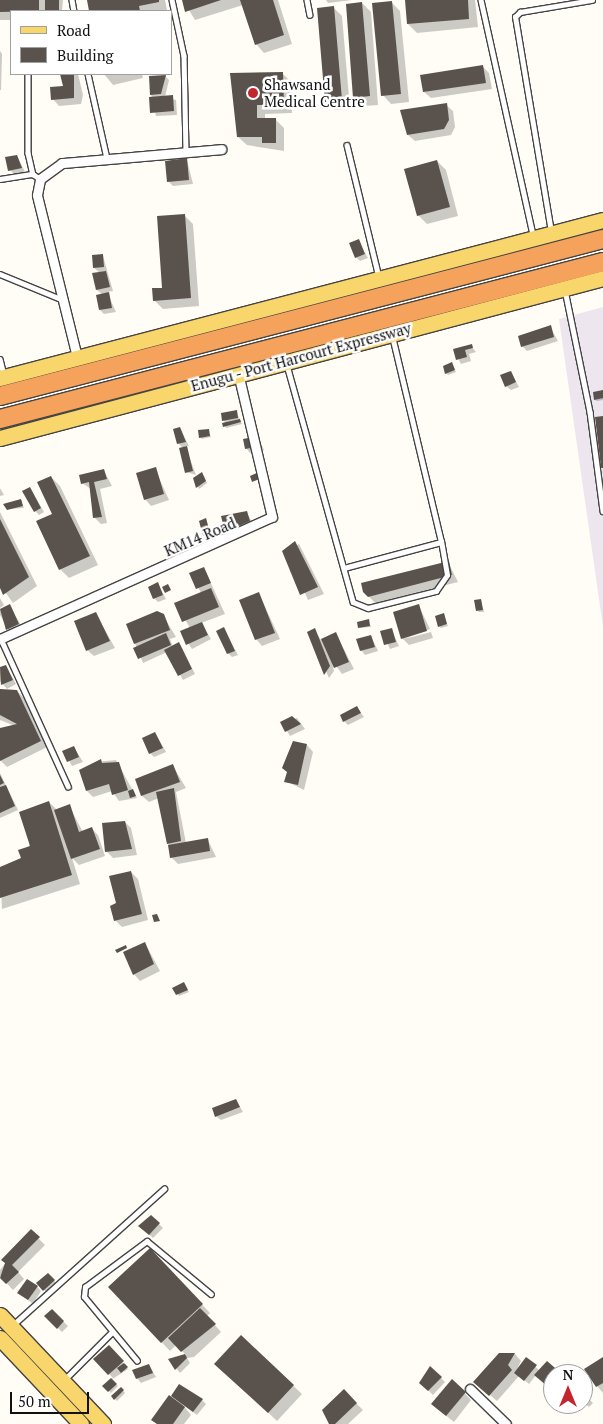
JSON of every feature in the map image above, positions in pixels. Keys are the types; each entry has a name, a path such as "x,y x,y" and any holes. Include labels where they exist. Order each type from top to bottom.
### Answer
{"highway":[{"path":"0,396 603,239"},
{"name":"Enugu - Port Harcourt Expressway","path":"0,419 603,262"}],"main road":[{"path":"2,377 603,220"},
{"name":"Enugu - Port Harcourt Expressway","path":"0,438 238,373 603,278"},
{"path":"0,1315 103,1424"},
{"path":"0,1338 81,1424"}],"street":[{"path":"77,357 37,195 36,176 62,163 221,149"},
{"name":"KM14 Road","path":"0,637 272,517 238,373"},
{"path":"470,1389 506,1424"}],"lane":[{"path":"172,0 184,56 186,152"},
{"path":"307,0 310,15"},
{"path":"481,0 534,238"},
{"path":"551,234 514,17 520,12 592,0"},
{"path":"0,179 36,176 28,153 28,75"},
{"path":"88,75 106,158"},
{"path":"347,145 379,278"},
{"path":"0,274 62,299"},
{"path":"565,288 590,412 603,511"},
{"path":"286,361 344,568 359,607 436,591 447,575 441,542 391,334"},
{"path":"0,359 2,377"},
{"path":"344,568 441,542"},
{"path":"0,637 68,786"},
{"path":"11,1327 164,1189"},
{"path":"137,1361 111,1333 82,1292 141,1242 155,1243 211,1294"},
{"path":"62,1381 111,1333"}],"shaded area":[{"path":"603,307 603,627 559,319"}],"building":[{"path":"0,0 39,0 39,10 0,12"},
{"path":"45,0 59,0 59,10 45,10"},
{"path":"87,0 159,0 159,2 139,6 140,10 89,10"},
{"path":"182,0 221,0 185,12"},
{"path":"240,0 273,0 284,35 255,45"},
{"path":"405,0 468,0 469,19 407,24"},
{"path":"392,1 401,94 381,96 372,3"},
{"path":"362,2 370,96 353,98 346,4"},
{"path":"334,6 342,100 325,102 317,8"},
{"path":"483,65 486,83 423,92 420,75"},
{"path":"283,72 284,105 257,105 257,118 276,118 276,143 262,143 262,137 237,137 230,73"},
{"path":"60,75 74,75 74,98 51,100 50,87 63,86"},
{"path":"166,75 161,94 150,95 149,76"},
{"path":"173,95 174,111 150,113 149,97"},
{"path":"447,103 449,120 444,129 407,135 400,110"},
{"path":"17,155 22,168 8,171 5,157"},
{"path":"187,158 189,180 167,182 165,161"},
{"path":"437,160 450,207 417,216 404,169"},
{"path":"185,214 191,298 153,301 152,288 162,288 157,216"},
{"path":"359,239 365,254 355,258 349,243"},
{"path":"103,254 104,267 93,268 92,255"},
{"path":"106,271 110,287 96,290 92,273"},
{"path":"109,292 112,308 99,310 96,295"},
{"path":"551,325 554,337 521,347 518,336"},
{"path":"472,344 473,348 465,350 467,357 456,360 453,349"},
{"path":"452,362 455,370 445,374 443,366"},
{"path":"511,371 516,382 505,387 500,375"},
{"path":"603,390 603,398 594,400 593,392"},
{"path":"237,410 238,418 222,421 221,413"},
{"path":"603,416 603,468 601,468 595,417"},
{"path":"240,419 241,422 223,427 222,423"},
{"path":"180,427 186,442 177,444 173,429"},
{"path":"209,429 210,436 199,438 198,430"},
{"path":"259,436 261,446 245,449 243,439"},
{"path":"187,446 193,471 185,473 179,448"},
{"path":"156,467 164,494 144,500 136,473"},
{"path":"104,469 107,479 94,482 102,517 93,518 89,482 81,484 79,475"},
{"path":"263,470 266,476 252,482 250,476"},
{"path":"202,472 206,481 196,488 193,478"},
{"path":"51,476 90,556 59,570 36,521 52,514 37,482"},
{"path":"30,487 41,508 34,512 22,491"},
{"path":"21,499 23,506 7,510 3,504"},
{"path":"247,511 250,521 225,532 221,516"},
{"path":"206,518 210,533 203,536 199,521"},
{"path":"0,519 29,577 3,595 0,588"},
{"path":"295,541 318,587 300,595 282,551"},
{"path":"449,561 452,575 368,597 363,592 361,583"},
{"path":"204,567 211,583 196,589 189,573"},
{"path":"158,582 163,595 153,599 148,587"},
{"path":"168,584 171,590 165,593 162,587"},
{"path":"211,588 219,607 182,622 174,603"},
{"path":"259,592 275,633 255,640 239,600"},
{"path":"481,599 483,610 476,611 474,600"},
{"path":"10,604 19,624 6,630 0,609"},
{"path":"419,604 427,631 401,639 393,612"},
{"path":"157,611 164,614 170,630 134,644 126,624"},
{"path":"96,612 110,641 86,651 74,621"},
{"path":"444,613 447,624 438,627 435,616"},
{"path":"369,619 370,626 358,628 357,622"},
{"path":"202,622 208,635 186,645 180,631"},
{"path":"224,627 235,651 227,654 216,631"},
{"path":"315,628 330,666 324,675 307,632"},
{"path":"392,628 396,642 384,645 380,631"},
{"path":"336,632 349,662 334,668 321,639"},
{"path":"166,633 171,645 138,659 133,648"},
{"path":"371,635 375,647 360,651 356,639"},
{"path":"179,642 192,669 178,676 164,650"},
{"path":"6,665 13,680 1,685 0,667"},
{"path":"0,689 17,690 41,741 0,761 0,728 17,724 0,715"},
{"path":"357,706 361,713 343,722 340,715"},
{"path":"292,716 301,724 285,732 280,722"},
{"path":"155,732 163,748 149,754 142,738"},
{"path":"293,741 307,744 298,785 284,782 287,772 282,768"},
{"path":"74,746 79,757 67,762 62,751"},
{"path":"101,759 102,763 119,762 128,790 112,795 109,784 86,791 79,770"},
{"path":"173,764 180,782 141,796 135,779"},
{"path":"0,775 4,783 0,785"},
{"path":"6,785 15,806 0,813 0,787"},
{"path":"174,788 181,841 167,844 156,792"},
{"path":"133,789 136,796 130,798 128,791"},
{"path":"49,801 72,875 0,898 0,867 21,858 18,850 30,846 19,812"},
{"path":"70,804 79,832 92,827 100,849 71,859 54,810"},
{"path":"125,821 132,849 105,852 102,823"},
{"path":"208,838 210,851 170,858 168,845"},
{"path":"131,871 142,914 114,921 110,906 116,903 109,876"},
{"path":"157,914 160,921 154,922 152,915"},
{"path":"145,942 154,964 133,975 123,952"},
{"path":"126,945 127,948 117,953 115,950"},
{"path":"184,982 188,990 176,995 172,988"},
{"path":"236,1099 240,1107 215,1117 212,1108"},
{"path":"151,1215 160,1223 149,1235 138,1226"},
{"path":"31,1229 40,1237 12,1265 19,1272 6,1284 0,1278 5,1263 1,1260"},
{"path":"150,1248 203,1304 161,1343 108,1287"},
{"path":"48,1273 55,1280 43,1291 36,1283"},
{"path":"27,1279 38,1286 28,1300 17,1293"},
{"path":"200,1308 216,1324 181,1352 168,1338"},
{"path":"52,1309 64,1321 57,1329 44,1316"},
{"path":"241,1335 294,1385 268,1413 214,1364"},
{"path":"109,1345 124,1361 108,1375 93,1359"},
{"path":"499,1353 515,1353 508,1365 512,1370 489,1396 473,1382"},
{"path":"185,1354 187,1358 175,1370 168,1359"},
{"path":"526,1357 537,1365 524,1381 514,1373"},
{"path":"603,1357 603,1383 596,1387 593,1382 592,1364"},
{"path":"124,1363 128,1367 121,1373 117,1368"},
{"path":"149,1364 153,1373 136,1379 132,1370"},
{"path":"543,1365 543,1383 534,1375"},
{"path":"430,1366 442,1377 428,1391 419,1383"},
{"path":"111,1378 117,1384 108,1392 102,1386"},
{"path":"452,1379 466,1392 446,1416 431,1404"},
{"path":"179,1384 203,1399 193,1412 171,1396"},
{"path":"121,1387 124,1390 114,1400 111,1396"},
{"path":"344,1389 357,1403 335,1424 329,1424 322,1410"},
{"path":"169,1395 185,1407 173,1424 157,1424 151,1420"}],"place":[{"name":"Shawsand Medical Centre","path":"253,93"}]}
